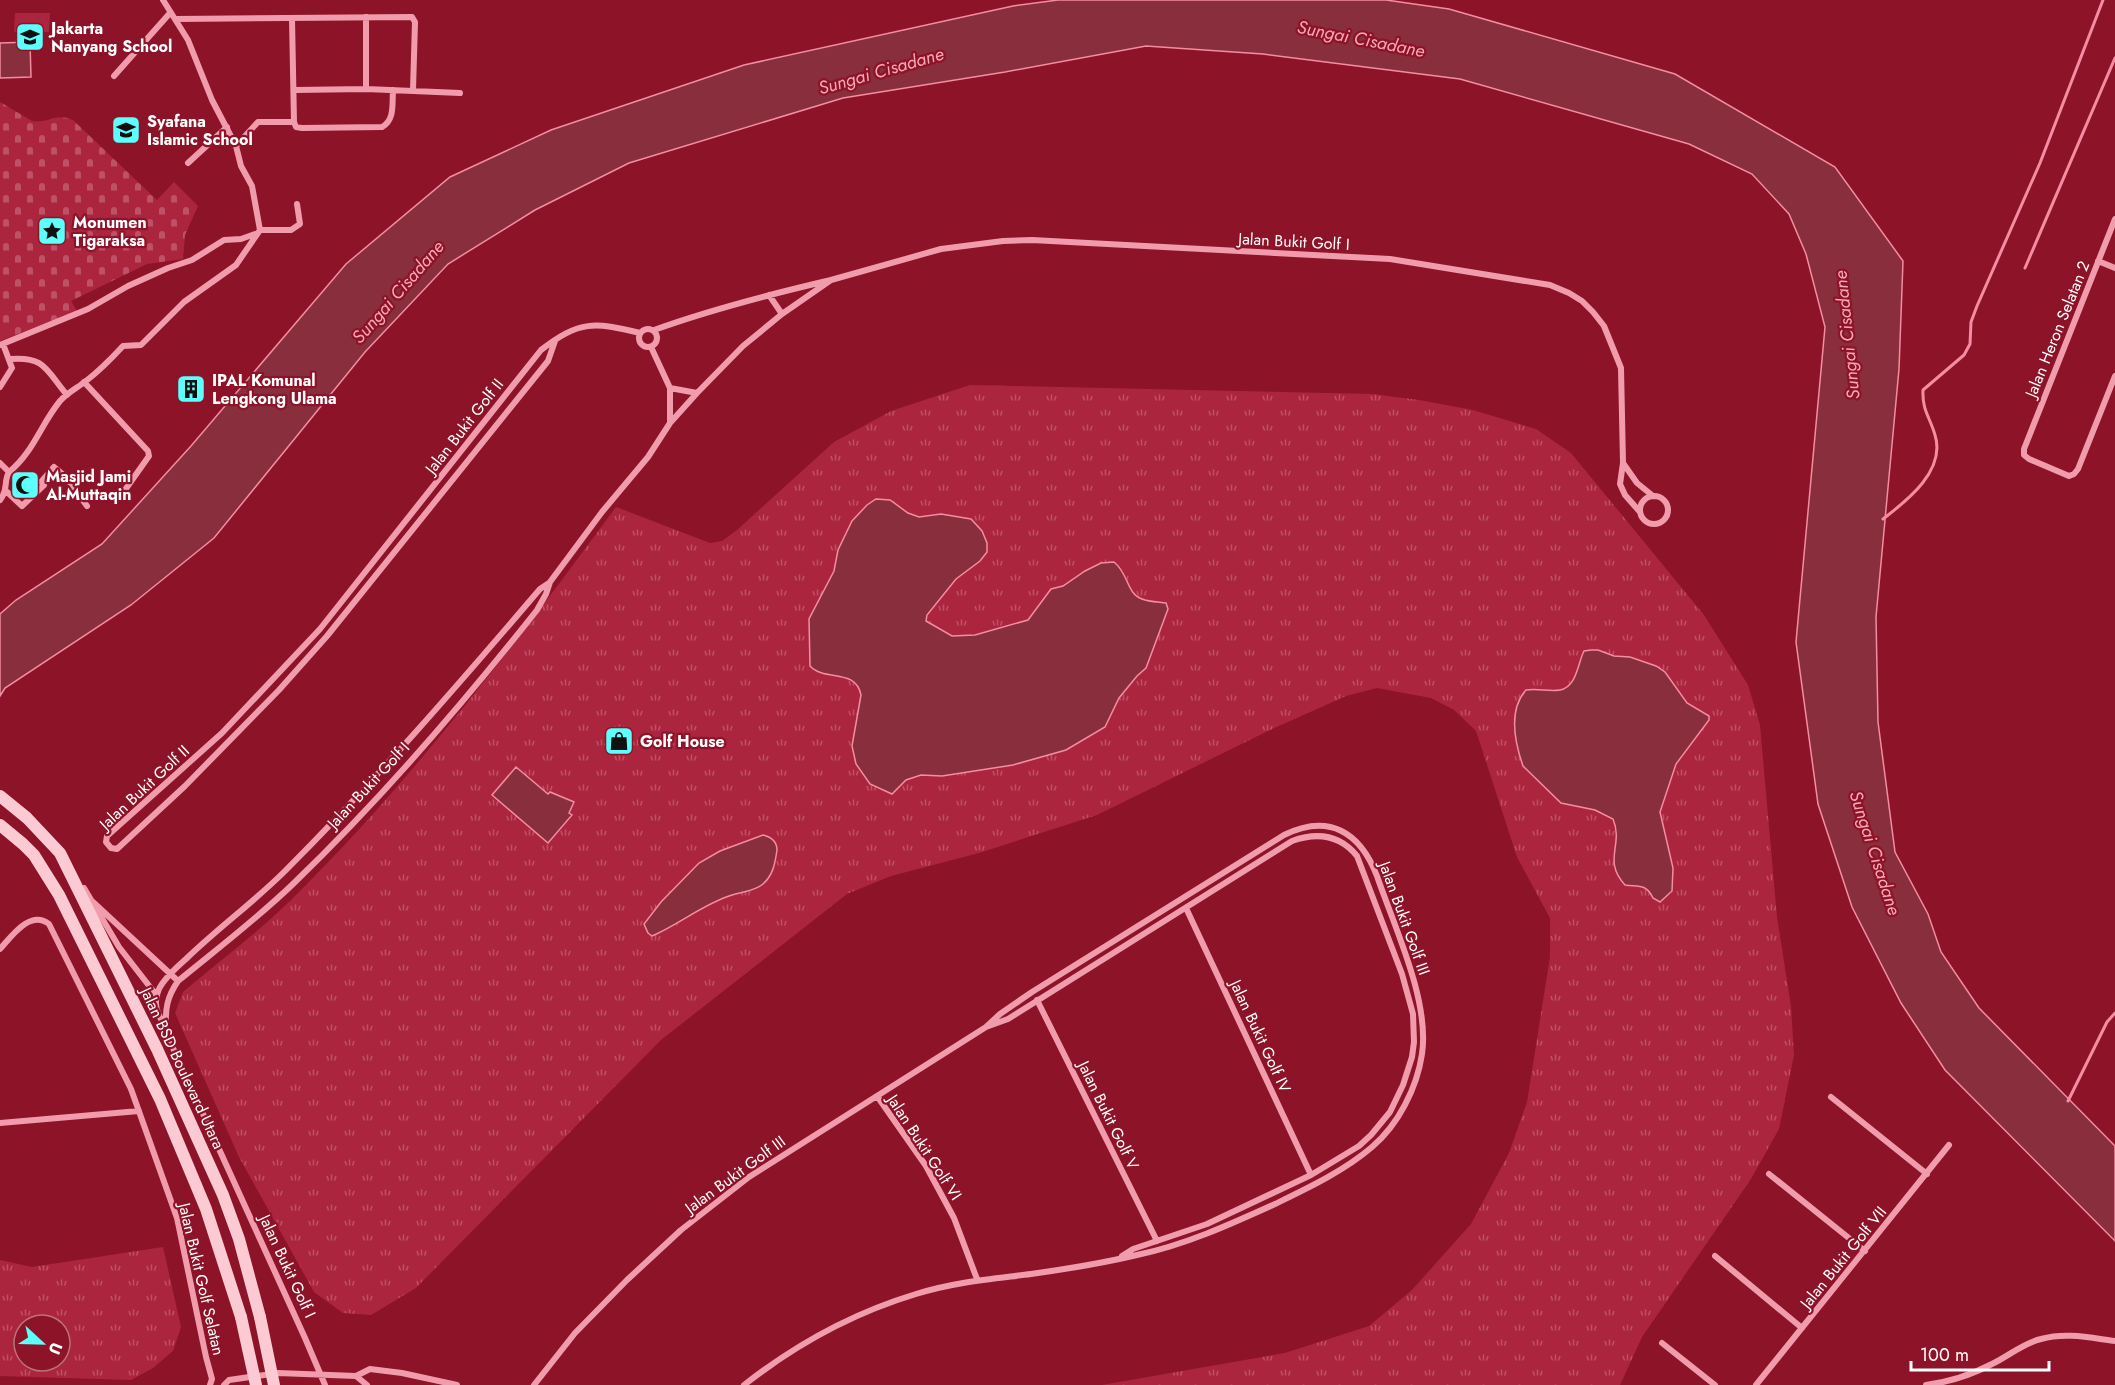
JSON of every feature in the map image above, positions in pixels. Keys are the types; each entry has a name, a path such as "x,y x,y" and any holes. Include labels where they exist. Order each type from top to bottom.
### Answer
{"main road":[{"name":"Jalan BSD Boulevard Utara","path":"0,796 27,818 60,853 157,1049 223,1195 239,1239 260,1317 274,1385"},
{"name":"Jalan BSD Boulevard Utara","path":"0,825 34,855 59,895 160,1099 206,1209 241,1317 256,1385"}],"street":[{"path":"0,500 6,491 6,478 9,472 29,453 42,428 67,394 84,382 123,346 141,345 184,302 236,265 258,229 252,186 242,166 236,146 212,100 188,40 163,0"},
{"path":"114,76 170,13"},
{"path":"366,17 366,89"},
{"path":"176,19 412,17 415,22 413,90"},
{"path":"292,19 294,122 296,127 382,127 392,117 393,90"},
{"path":"295,90 366,89 460,93"},
{"path":"236,146 258,123 294,122"},
{"path":"188,163 227,128"},
{"path":"0,387 12,368 2,345 88,309 128,286 168,268 192,260 224,240 241,239 258,229 291,230 300,224 298,207"},
{"name":"Jalan Heron Selatan 2","path":"2115,219 2024,449 2024,455 2069,476 2074,474 2115,376"},
{"name":"Jalan Bukit Golf I","path":"654,330 768,295 941,249 1003,241 1032,240 1390,259 1550,285 1582,301 1604,326 1611,342 1621,368 1623,463 1620,484 1625,495 1640,512"},
{"path":"2098,261 2115,268"},
{"name":"Jalan Bukit Golf I","path":"166,1028 166,1004 178,981 293,884 376,798 537,610 550,582 602,512 648,457 670,423 743,346 782,314 831,280"},
{"path":"768,295 782,314"},
{"name":"Jalan Bukit Golf II","path":"555,341 548,361 327,636 185,786 117,849 108,846 105,840 107,836 222,733 320,629 541,351 555,341 567,333 586,326 607,326 640,333"},
{"path":"645,329 654,330 658,338 656,343 651,347 645,346 640,342 640,333 645,329"},
{"path":"651,347 669,388 670,423"},
{"path":"10,359 35,360 48,370 67,394"},
{"path":"84,382 148,451 149,456 125,490"},
{"path":"669,388 697,393"},
{"path":"0,463 9,472"},
{"path":"1623,463 1637,483 1653,496 1663,498 1668,506 1669,511 1664,520 1652,525 1644,520 1640,512 1644,499 1653,496"},
{"path":"6,491 22,506 44,485 41,482 54,467 65,476 87,506"},
{"name":"Jalan Bukit Golf I","path":"325,1385 166,1028 158,1016 157,996 160,987 170,974 282,874 357,797 429,719 540,589 550,582"},
{"name":"Jalan Bukit Golf III","path":"534,1385 575,1333 627,1280 681,1230 749,1177 986,1027 1000,1014 1032,992 1293,831 1311,826 1338,830 1357,841 1371,861 1414,982 1423,1027 1420,1064 1408,1096 1395,1123 1372,1147 1315,1184 1285,1199 1240,1220 1147,1253 1031,1274 977,1279 916,1293 866,1311 804,1343 744,1385"},
{"name":"Jalan Bukit Golf III","path":"986,1027 1008,1019 1284,846 1302,838 1324,836 1340,841 1352,850 1362,864 1410,998 1414,1029 1412,1057 1396,1101 1382,1123 1359,1146 1311,1176 1207,1224 1133,1249 1118,1258"},
{"name":"Jalan Bukit Golf I","path":"60,853 119,947 157,996"},
{"name":"Jalan Bukit Golf I","path":"90,900 178,981"},
{"name":"Jalan Bukit Golf IV","path":"1186,908 1311,1176"},
{"name":"Jalan Bukit Golf Selatan","path":"0,950 18,930 30,921 42,920 49,924 131,1089 177,1218 211,1382"},
{"name":"Jalan Bukit Golf V","path":"1037,1000 1157,1241"},
{"name":"Jalan Bukit Golf VI","path":"877,1096 926,1166 954,1218 977,1279"},
{"path":"1830,1096 1927,1174"},
{"path":"0,1123 139,1111"},
{"name":"Jalan Bukit Golf VII","path":"1756,1385 1949,1145"},
{"path":"1769,1174 1865,1251"},
{"path":"1715,1256 1802,1328"},
{"path":"1926,1385 1945,1384 1974,1373 2026,1344 2040,1339 2072,1336 2115,1341"},
{"path":"1662,1343 1715,1385"},
{"path":"211,1382 224,1385 229,1380 278,1373 356,1376 370,1369 402,1373 457,1385"},
{"path":"356,1376 367,1385"}],"green space":[{"path":"15,13 50,13 49,32 14,32"},
{"path":"0,102 32,121 61,117 73,120 157,200 174,182 198,206 185,235 183,259 147,264 71,301 77,311 0,341"},
{"path":"970,385 1372,394 1473,410 1536,429 1571,453 1704,615 1748,685 1760,725 1777,917 1791,1006 1794,1055 1779,1129 1751,1179 1642,1337 1620,1385 1102,1385 1285,1353 1369,1326 1412,1290 1471,1224 1509,1153 1527,1102 1550,957 1550,918 1517,857 1476,731 1454,710 1431,698 1377,688 1346,696 1268,731 1097,815 979,853 891,876 847,894 661,1040 416,1288 371,1315 343,1313 314,1292 239,1157 175,1013 183,992 290,901 378,808 501,660 616,507 710,543 722,541 834,442 891,411"},
{"path":"163,1247 181,1327 173,1351 153,1368 131,1380 0,1376 0,1260 32,1267"}],"water":[{"name":"Sungai Cisadane","path":"1058,0 1386,0 1449,9 1675,74 1835,167 1903,261 1899,369 1876,617 1878,722 1895,852 1928,914 1941,952 1979,1008 2115,1146 2115,1241 1945,1070 1901,1003 1852,907 1818,804 1796,642 1825,327 1806,254 1789,214 1752,174 1689,144 1460,79 1263,54 1146,46 843,98 629,163 535,210 448,264 365,352 214,538 131,605 5,688 0,696 0,614 16,600 102,544 191,446 346,264 450,177 551,130 744,65 1013,6"},
{"path":"30,42 31,77 0,78 0,43"},
{"path":"876,499 890,500 908,513 919,517 941,514 971,519 982,531 987,543 987,552 980,561 956,579 927,615 926,621 952,636 975,635 1028,620 1051,589 1063,586 1101,563 1114,562 1137,596 1148,601 1166,603 1168,609 1146,668 1119,698 1105,727 1066,750 1013,765 942,776 921,775 906,780 892,794 870,784 856,764 852,746 861,695 853,681 816,671 810,666 809,619 834,571 838,550 852,521"},
{"path":"1591,650 1614,656 1630,657 1656,666 1665,672 1687,703 1709,716 1709,720 1676,764 1660,812 1673,868 1672,891 1660,902 1644,888 1625,885 1618,876 1614,860 1616,828 1613,819 1595,810 1561,803 1523,766 1520,757 1515,717 1520,698 1526,690 1566,688 1576,674 1584,651"},
{"path":"516,767 548,794 550,792 574,802 569,813 572,815 548,843 492,795"},
{"path":"763,835 773,840 777,850 773,869 763,884 752,890 721,899 652,936 648,933 644,924 661,902 699,863 720,851"}],"waterway":[{"path":"1883,519 1903,503 1930,472 1937,448 1935,435 1925,409 1923,390 1964,355 1970,344 1971,322 1977,306 2040,163 2103,0"},
{"path":"2025,268 2115,58"},
{"path":"2068,1101 2107,1022 2115,1013"}],"place":[{"name":"Jakarta Nanyang School","path":"30,37"},
{"name":"Syafana Islamic School","path":"126,130"},
{"name":"Monumen Tigaraksa","path":"52,231"},
{"name":"IPAL Komunal Lengkong Ulama","path":"191,389"},
{"name":"Masjid Jami Al-Muttaqin","path":"25,485"},
{"name":"Golf House","path":"619,741"}]}
